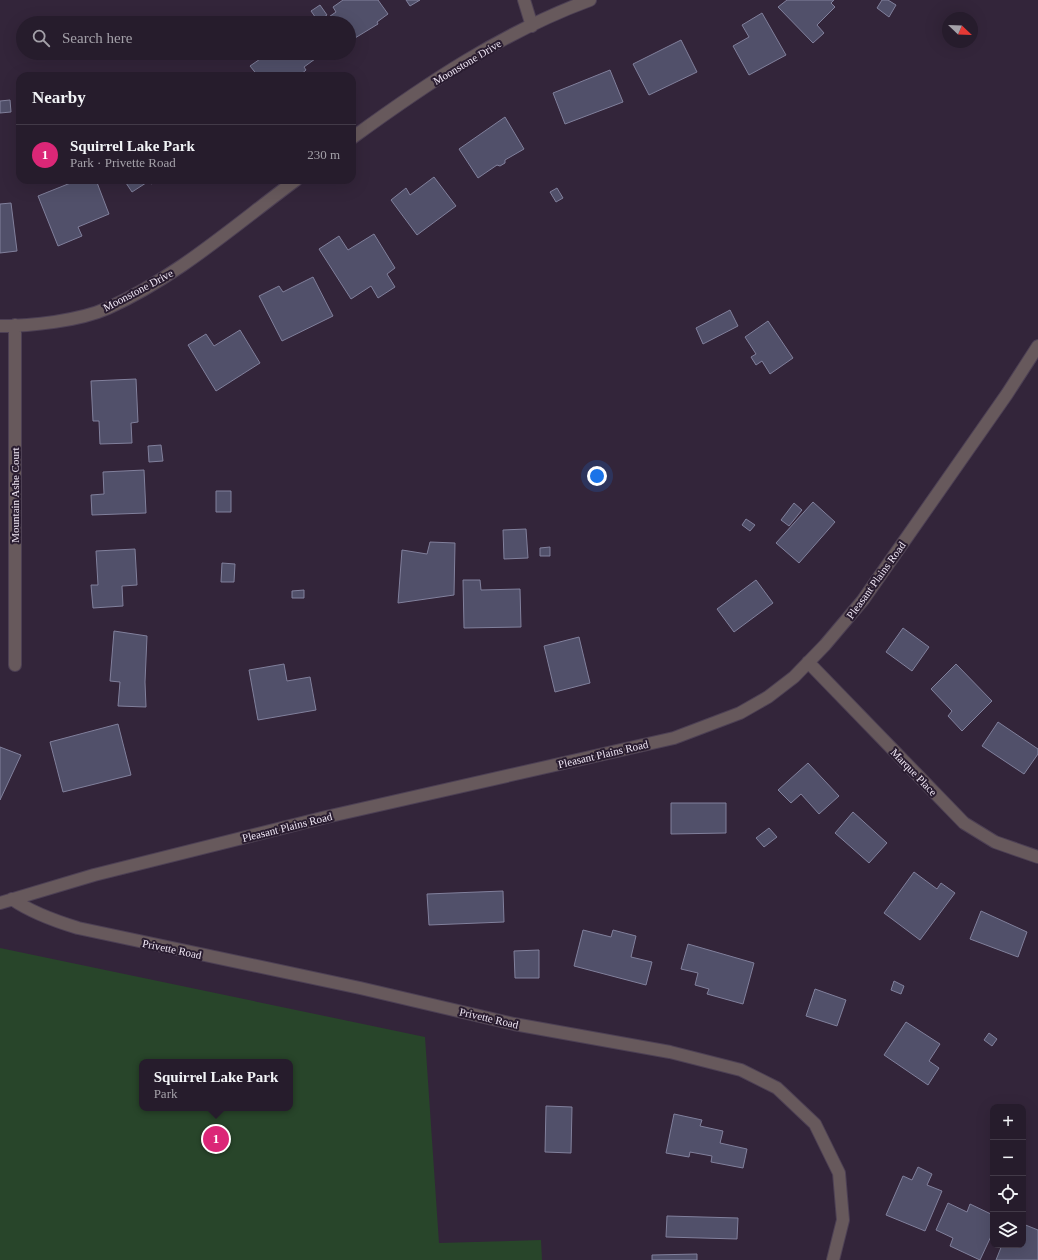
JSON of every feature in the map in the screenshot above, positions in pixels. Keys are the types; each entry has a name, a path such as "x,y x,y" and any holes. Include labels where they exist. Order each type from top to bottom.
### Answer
{"street":[{"path":"524,0 532,26"},
{"name":"Moonstone Drive","path":"356,135 477,53 570,7 590,0"},
{"name":"Moonstone Drive","path":"0,326 75,319 113,305 166,278 291,184"},
{"name":"Mountain Ashe Court","path":"15,325 15,665"},
{"name":"Pleasant Plains Road","path":"6,901 94,875 326,817 674,738 740,713 768,697 794,677 825,645 863,600 1007,394 1038,346"},
{"name":"Marque Place","path":"808,662 964,823 995,842 1038,857"},
{"name":"Privette Road","path":"6,901 53,920 78,928 360,988 514,1024 670,1052 741,1070 777,1088 815,1124 839,1173 843,1220 836,1259"}],"green space":[{"path":"0,948 425,1037 439,1243 541,1240 542,1260 0,1260"}],"building":[{"path":"343,0 378,0 388,14 377,22 378,24 356,37 356,16 330,16 336,12 333,7"},
{"path":"406,0 420,0 410,6"},
{"path":"787,0 834,0 831,3 835,7 817,25 824,33 813,43 778,7"},
{"path":"882,0 888,0 896,5 889,17 877,8"},
{"path":"320,5 327,15 314,16 311,11"},
{"path":"762,13 786,55 749,75 733,46 749,37 742,25"},
{"path":"681,40 697,72 649,95 633,64"},
{"path":"259,60 314,60 304,67 306,70 304,72 255,72 250,66"},
{"path":"610,70 623,102 565,124 553,93"},
{"path":"10,100 11,112 0,113 0,101"},
{"path":"505,117 524,149 505,160 505,163 500,166 497,165 478,178 459,149"},
{"path":"434,177 456,206 417,235 391,200 406,188 410,195"},
{"path":"68,184 98,184 109,214 78,227 82,236 58,246 38,196"},
{"path":"127,184 144,184 132,192"},
{"path":"557,188 563,198 556,202 550,192"},
{"path":"11,203 17,251 0,253 0,204"},
{"path":"374,234 395,268 387,274 395,287 378,298 371,286 351,299 319,249 339,236 348,250"},
{"path":"313,277 333,316 282,341 259,296 279,286 283,292"},
{"path":"730,310 738,326 703,344 696,328"},
{"path":"768,321 793,358 770,374 762,361 756,365 751,357 756,354 745,337"},
{"path":"240,330 260,363 216,391 188,345 206,334 214,346"},
{"path":"136,379 138,422 131,423 132,443 100,444 99,421 93,421 91,381"},
{"path":"161,445 163,461 149,462 148,446"},
{"path":"144,470 146,513 92,515 91,495 104,494 103,472"},
{"path":"216,491 231,491 231,512 216,512"},
{"path":"813,502 835,522 799,563 776,543"},
{"path":"794,503 802,510 789,526 781,520"},
{"path":"746,519 755,525 750,531 742,525"},
{"path":"526,529 528,558 504,559 503,530"},
{"path":"430,542 455,543 454,595 398,603 402,550 427,554"},
{"path":"550,547 550,556 540,556 540,548"},
{"path":"135,549 137,585 122,586 123,606 93,608 91,585 98,585 96,551"},
{"path":"222,563 235,564 234,582 221,582"},
{"path":"463,580 480,580 481,590 520,589 521,627 464,628"},
{"path":"756,580 773,603 734,632 717,609"},
{"path":"304,590 304,598 292,598 292,591"},
{"path":"903,628 929,647 912,671 886,652"},
{"path":"114,631 147,636 145,682 146,707 118,706 120,682 110,681"},
{"path":"579,637 590,683 555,692 544,646"},
{"path":"284,664 287,681 310,677 316,710 258,720 249,670"},
{"path":"956,664 992,701 962,731 948,716 952,711 931,689"},
{"path":"998,722 1038,749 1038,754 1024,774 982,746"},
{"path":"118,724 131,775 63,792 50,742"},
{"path":"0,747 21,755 0,800"},
{"path":"808,763 839,796 819,814 801,794 791,803 778,790"},
{"path":"671,803 726,803 726,833 671,834"},
{"path":"853,812 887,843 869,863 835,833"},
{"path":"769,828 777,837 764,847 756,838"},
{"path":"914,872 937,889 941,883 955,893 920,940 884,913"},
{"path":"503,891 504,922 429,925 427,894"},
{"path":"981,911 1027,932 1018,957 970,939"},
{"path":"583,930 611,937 613,930 636,936 631,957 652,962 646,985 574,966"},
{"path":"688,944 754,963 743,1004 707,994 709,989 695,985 698,973 681,969"},
{"path":"539,950 539,978 515,978 514,951"},
{"path":"894,981 904,986 901,994 891,990"},
{"path":"815,989 846,1000 837,1026 806,1016"},
{"path":"906,1022 940,1044 929,1061 939,1068 928,1085 884,1055"},
{"path":"989,1033 997,1039 992,1046 984,1040"},
{"path":"546,1106 572,1107 571,1153 545,1152"},
{"path":"674,1114 702,1120 700,1126 723,1131 720,1143 747,1149 743,1168 711,1162 712,1156 690,1152 689,1157 666,1153"},
{"path":"918,1167 932,1174 927,1185 942,1191 925,1231 886,1215 903,1176 912,1180"},
{"path":"948,1203 967,1212 970,1204 990,1214 990,1238 980,1260 950,1246 953,1238 936,1230"},
{"path":"667,1216 738,1218 737,1239 666,1237"},
{"path":"1026,1225 1038,1230 1038,1260 996,1260 1001,1248 1026,1248"},
{"path":"697,1254 697,1260 652,1260 652,1255"}],"place":[{"name":"Squirrel Lake Park","path":"216,1139"}]}
